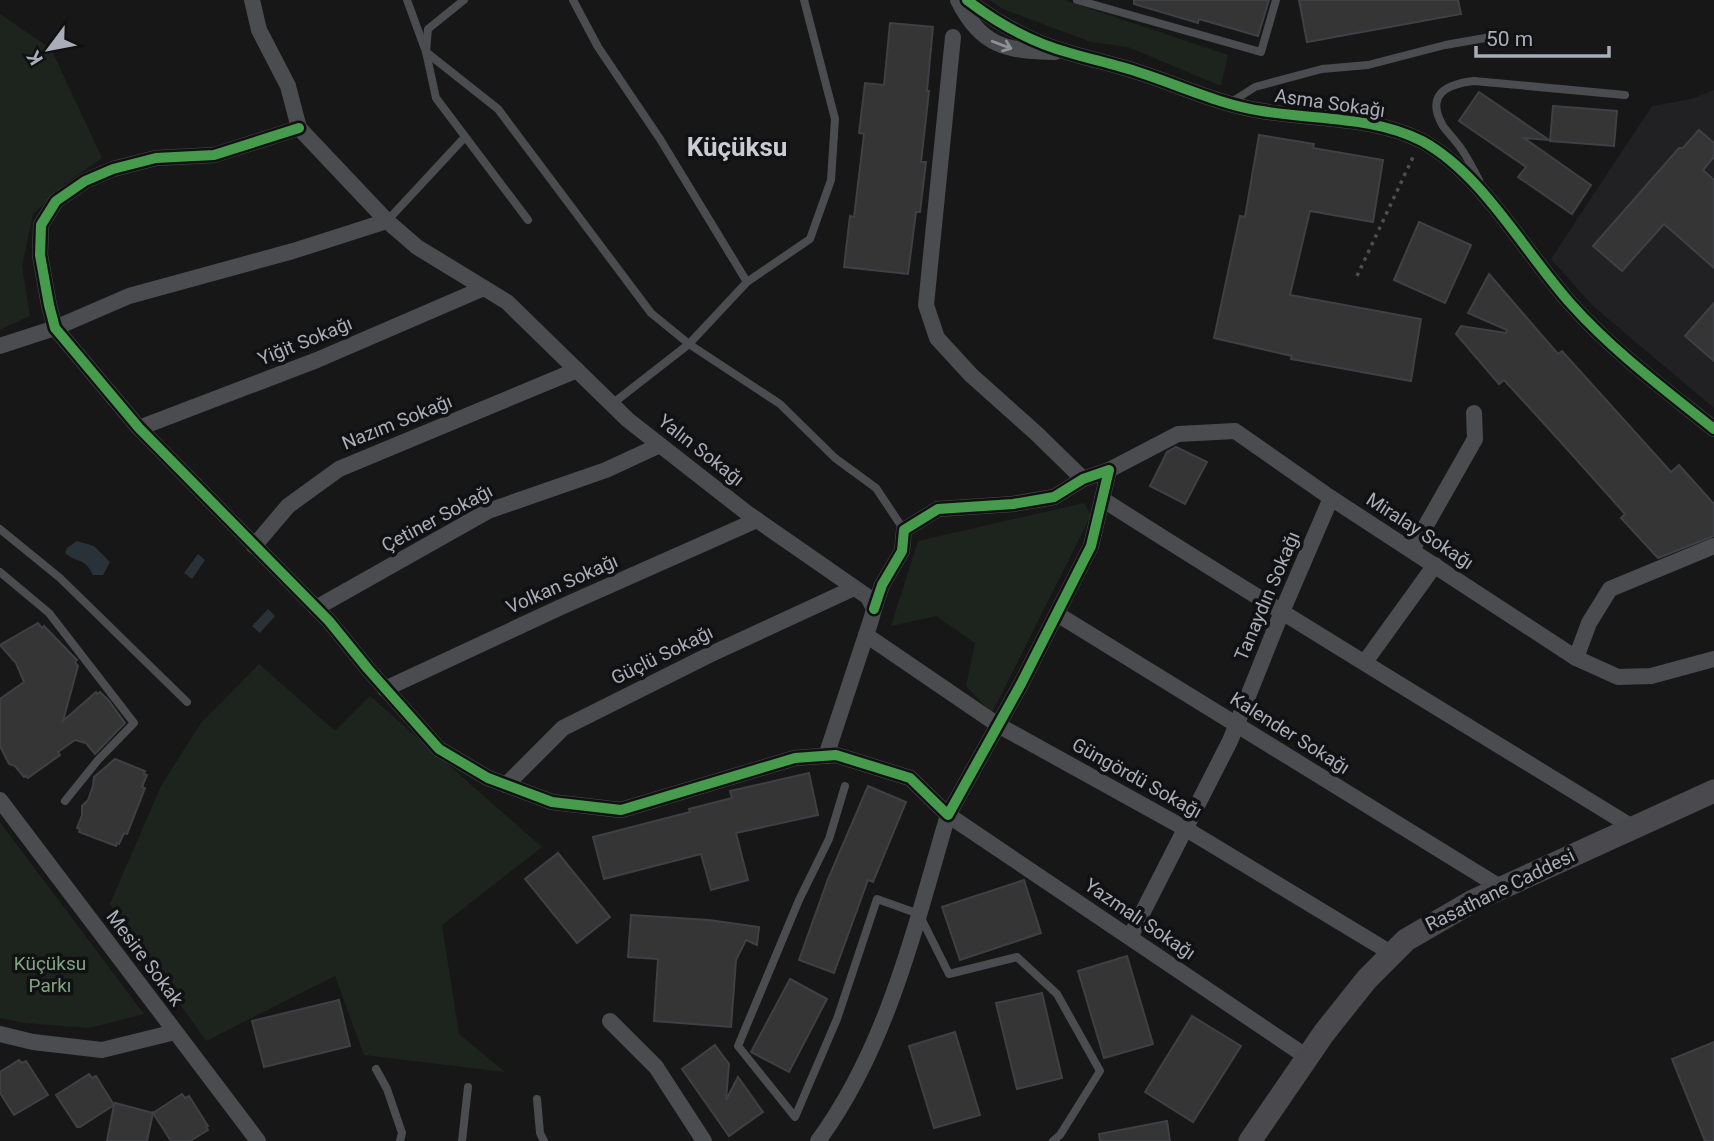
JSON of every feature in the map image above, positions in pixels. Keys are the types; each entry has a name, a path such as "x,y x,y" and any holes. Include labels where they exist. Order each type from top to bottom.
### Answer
{"street":[{"name":"Yalın Sokağı","path":"252,0 259,30 288,86 299,128 387,221 417,247 507,302 612,404 660,445 758,520 868,597 874,609"},
{"name":"Asma Sokağı","path":"958,0 971,24 999,45 1024,51 1067,52"},
{"name":"Asma Sokağı","path":"967,0 1004,25 1067,52 1125,67 1230,103 1260,111 1372,125 1421,141 1448,159 1492,205 1548,278 1585,320 1714,429"},
{"path":"953,37 926,306 937,338 971,375 1083,479"},
{"path":"55,328 40,255 41,225 56,201 85,181 113,169 156,158 214,155 299,128"},
{"path":"0,346 55,328 129,296 293,251 387,221"},
{"name":"Yiğit Sokağı","path":"139,428 317,360 484,288"},
{"name":"Yazmalı Sokağı","path":"55,328 139,428 316,608 439,749 488,778 552,802 621,810 794,758 836,755 910,778 948,815 1307,1057"},
{"name":"Nazım Sokağı","path":"254,546 288,506 339,469 577,370"},
{"path":"1412,550 1475,439 1475,413"},
{"name":"Miralay Sokağı","path":"904,530 937,509 1013,504 1054,498 1083,479 1109,470 1178,434 1235,431 1331,498 1576,658 1618,677 1651,676 1714,659"},
{"name":"Çetiner Sokağı","path":"316,608 488,511 606,470 660,445"},
{"path":"818,1141 862,1072 894,993 948,815 1091,546 1109,470"},
{"name":"Tanaydın Sokağı","path":"1130,937 1236,724 1331,498"},
{"path":"1102,499 1281,614 1632,827"},
{"name":"Volkan Sokağı","path":"385,689 758,520"},
{"path":"826,756 882,585 902,551 904,530"},
{"path":"1576,658 1589,623 1610,589 1714,546"},
{"path":"1364,662 1434,565"},
{"name":"Güçlü Sokağı","path":"506,785 563,728 709,655 854,588"},
{"name":"Kalender Sokağı","path":"1057,614 1500,887"},
{"name":"Güngördü Sokağı","path":"866,635 998,724 1186,829 1391,953"},
{"name":"Rasathane Caddesi","path":"1251,1141 1307,1057 1367,979 1391,953 1426,926 1500,887 1714,791"},
{"name":"Mesire Sokak","path":"0,800 258,1141"},
{"path":"610,1021 656,1067 704,1141"},
{"path":"0,1034 33,1042 102,1050 174,1032"}],"lane":[{"path":"407,0 426,52 436,97 528,220"},
{"path":"426,52 428,29 464,0"},
{"path":"573,0 598,47 660,139 747,282"},
{"path":"612,404 689,344 747,282 810,239 831,180 835,120 804,0"},
{"path":"1077,0 1261,52 1276,0"},
{"path":"1230,103 1255,87 1322,69 1368,65 1445,45 1491,37"},
{"path":"426,52 498,109 651,313 689,344 780,404 835,458 876,488 904,530"},
{"path":"1492,205 1468,158 1444,127 1437,113 1437,99 1443,89 1455,83 1474,80 1625,95"},
{"path":"387,221 466,137"},
{"path":"0,529 60,578 187,702"},
{"path":"0,572 49,613 134,723 98,760 65,801"},
{"path":"845,786 829,839 799,900 738,1046 794,1117 837,1019 877,899 919,914 949,974 1017,957 1057,994 1100,1071 1054,1141"},
{"path":"376,1069 387,1089 402,1133 400,1141"},
{"path":"463,1141 468,1087"},
{"path":"537,1100 540,1133 544,1141"}],"path":[{"path":"1357,276 1421,141"}],"shaded area":[{"path":"1714,90 1714,408 1593,306 1551,259 1652,106 1691,99"},
{"path":"77,541 94,546 110,562 103,575 93,575 84,563 65,553 67,548"},
{"path":"198,554 205,560 192,579 184,573"},
{"path":"268,609 275,616 260,633 252,626"}],"green space":[{"path":"989,0 1064,0 1228,55 1221,86 1128,47 1091,42 1003,9"},
{"path":"0,14 51,49 102,158 65,184 33,214 22,266 30,316 0,330"},
{"path":"1084,503 1091,515 992,713 966,686 975,643 936,616 891,626 918,541"},
{"path":"259,664 335,731 370,696 542,847 442,925 459,1034 505,1072 364,1055 335,976 206,1041 110,904 161,786 201,723"},
{"name":"Küçüksu Parkı","path":"0,822 144,1014 90,1028 25,1023 0,1018"}],"building":[{"path":"1134,0 1269,0 1258,36 1199,19 1198,23 1134,4"},
{"path":"1299,0 1458,0 1461,14 1307,42"},
{"path":"890,23 933,27 921,162 926,162 908,274 844,267 850,216 854,217 864,134 859,133 865,83 884,85"},
{"path":"1479,92 1549,140 1524,138 1591,185 1572,214 1518,177 1526,167 1459,121"},
{"path":"1553,106 1617,111 1614,146 1550,141"},
{"path":"1699,130 1714,143 1714,157 1703,170 1714,180 1714,268 1664,224 1622,271 1593,246 1679,148 1683,148"},
{"path":"1259,135 1383,160 1373,222 1310,211 1290,295 1421,319 1411,381 1291,359 1292,356 1214,338 1240,216 1245,217"},
{"path":"1419,222 1471,245 1445,303 1394,280"},
{"path":"1489,274 1558,354 1562,351 1671,472 1679,465 1714,504 1714,536 1658,558 1621,518 1625,514 1558,439 1504,380 1499,384 1456,334 1461,326 1506,333 1507,330 1468,313"},
{"path":"1714,303 1714,361 1685,336"},
{"path":"1176,447 1207,462 1185,504 1150,486 1167,452"},
{"path":"38,623 77,660 75,662 78,666 63,721 96,692 100,692 125,723 95,754 86,743 75,740 58,752 60,755 28,778 9,764 0,746 0,699 24,682 16,663 0,645"},
{"path":"115,759 145,771 144,774 147,775 142,787 145,788 127,834 124,833 116,846 79,832 80,829 77,828 82,806 88,800 94,777"},
{"path":"809,773 818,815 736,833 748,880 711,890 701,854 604,879 593,837 690,812 689,809 732,798 730,791"},
{"path":"868,786 906,802 873,882 868,880 834,973 799,960 828,879"},
{"path":"558,853 610,917 577,943 525,879"},
{"path":"1024,880 1041,933 960,960 942,907"},
{"path":"631,915 709,920 759,927 757,945 746,940 736,960 731,1027 654,1021 658,959 628,957"},
{"path":"1127,956 1153,1044 1104,1058 1078,971"},
{"path":"790,979 827,999 789,1072 751,1052"},
{"path":"1042,993 1062,1078 1017,1089 996,1003"},
{"path":"339,1000 350,1046 264,1067 252,1021"},
{"path":"1192,1016 1241,1046 1193,1122 1145,1092"},
{"path":"955,1032 980,1115 934,1128 909,1046"},
{"path":"1714,1042 1714,1141 1705,1141 1672,1059"},
{"path":"715,1045 729,1064 726,1100 738,1077 763,1112 729,1136 682,1069"},
{"path":"19,1060 22,1063 26,1061 48,1095 14,1115 0,1093 0,1072"},
{"path":"89,1074 92,1078 96,1076 114,1105 77,1127 56,1095"},
{"path":"182,1094 185,1098 189,1096 208,1130 190,1141 171,1141 153,1113"},
{"path":"115,1103 153,1113 147,1141 107,1141"},
{"path":"1167,1121 1170,1141 1100,1141 1099,1134"}],"cycle path":[{"path":"967,0 1003,24 1043,44 1132,70 1216,100 1262,111 1364,123 1384,127 1422,141 1465,173 1554,284 1604,338 1714,429"},
{"path":"299,128 214,155 156,158 113,169 85,181 56,201 41,225 40,255 49,305 55,328 139,428 329,621 439,749 488,778 552,802 621,810 795,758 836,755 910,778 948,815 1021,684 1091,546 1109,470 1083,479 1054,497 1013,504 938,509 904,530 902,551 882,585 874,609"}],"district":[{"name":"Küçüksu","path":"737,147"}]}
